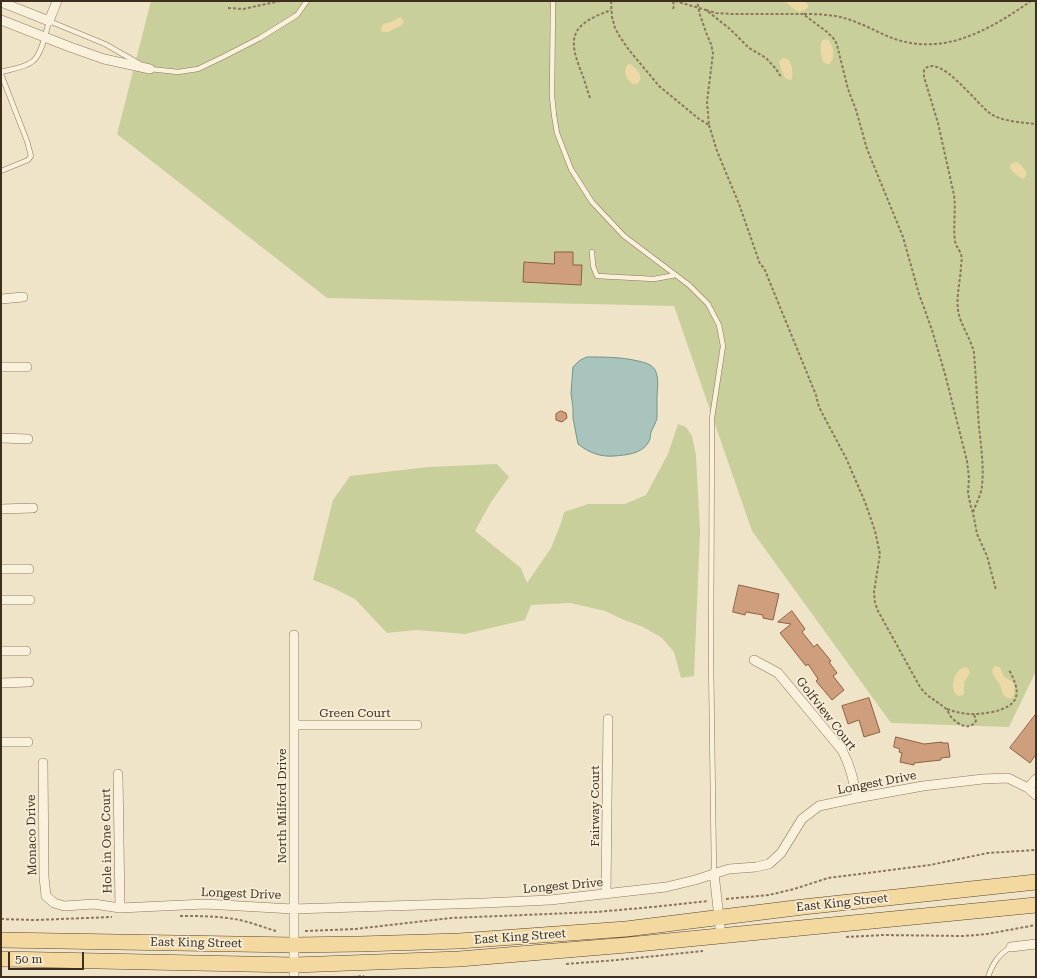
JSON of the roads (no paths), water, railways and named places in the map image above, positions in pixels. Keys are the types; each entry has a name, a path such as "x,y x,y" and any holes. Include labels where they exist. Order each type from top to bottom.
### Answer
{"main road":[{"name":"East King Street","path":"1,940 294,945 459,941 626,929 818,905 1036,882"},
{"name":"East King Street","path":"1,959 294,971 620,946 1036,905"}],"street":[{"path":"1,2 49,21 57,1"},
{"path":"1,20 104,59 150,69"},
{"path":"1,299 23,297"},
{"path":"1,367 27,367"},
{"path":"1,438 28,439"},
{"path":"1,508 33,508"},
{"path":"1,569 29,569"},
{"path":"1,600 30,600"},
{"name":"North Milford Drive","path":"294,635 294,971"},
{"path":"1,651 26,651"},
{"name":"Golfview Court","path":"754,660 778,673 842,750 851,769 857,798"},
{"path":"1,683 28,682"},
{"name":"Fairway Court","path":"606,894 608,719"},
{"name":"Green Court","path":"294,725 417,725"},
{"path":"1,742 28,742"},
{"name":"Monaco Drive","path":"44,763 44,877 46,896 54,903"},
{"name":"Hole in One Court","path":"118,774 120,908"},
{"name":"Longest Drive","path":"54,903 64,906 94,904 120,908 206,904 293,909 484,904 550,900 606,894 666,887 695,880 729,869 756,867 769,864 781,853 802,819 819,806 923,786 983,779 1008,778 1028,788 1036,795"},
{"path":"1028,788 1036,779"},
{"path":"714,873 721,936"},
{"path":"1011,947 1036,944"}],"lane":[{"path":"1,171 28,160 31,156 27,141 1,73 24,66 34,60 41,50 49,21 105,44 150,69 178,72 198,69 223,58 260,38 297,15 307,1"},
{"path":"553,1 552,96 554,115 557,133 571,169 592,202 624,236 689,285 708,304 719,325 722,346 712,418 711,659 714,873"},
{"path":"592,252 593,266 596,276 654,279 676,275"},
{"path":"988,977 995,961 1003,952 1011,947"}],"water":[{"path":"587,357 613,358 643,362 649,364 656,371 658,380 657,418 651,432 649,442 641,450 628,454 604,456 595,454 578,444 573,418 571,393 573,367 579,361"}]}
